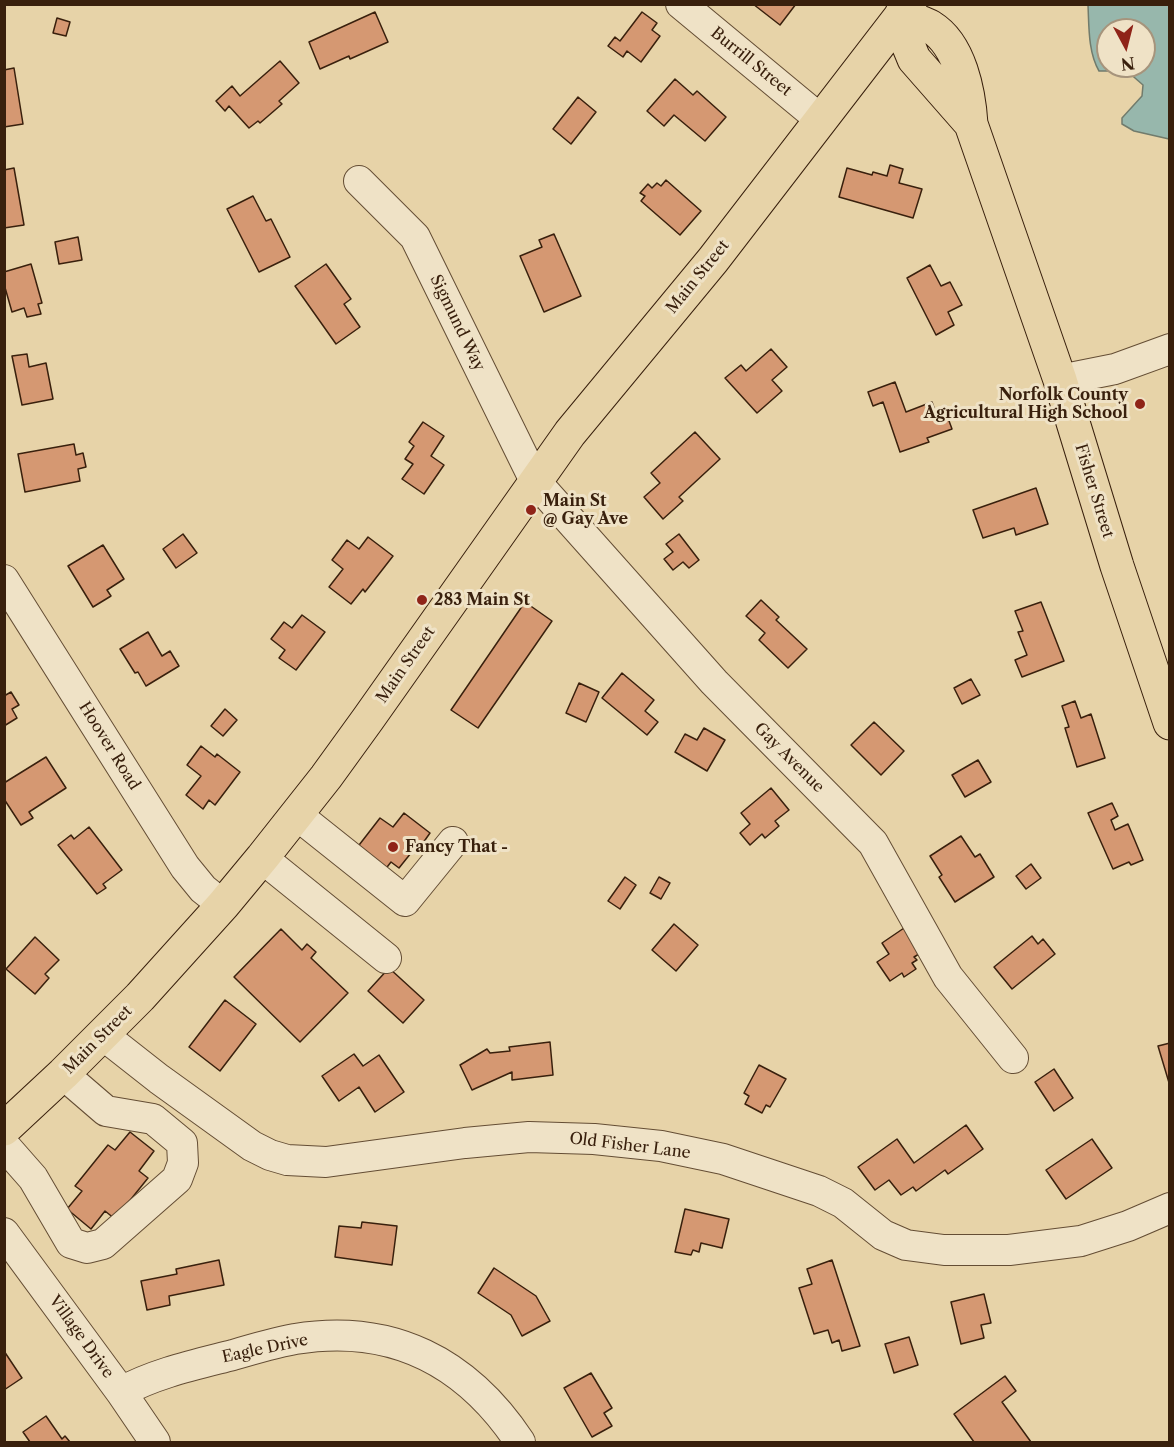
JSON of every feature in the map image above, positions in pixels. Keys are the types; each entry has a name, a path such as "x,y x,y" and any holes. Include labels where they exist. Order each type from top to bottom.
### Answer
{"main road":[{"name":"Main Street","path":"4,1129 103,1035 223,905 262,858 368,719 570,433 706,268 905,10"},
{"name":"Fisher Street","path":"905,10 907,42 914,59 971,124 1060,380 1117,566 1170,723"}],"street":[{"name":"Burrill Street","path":"681,4 821,120"},
{"name":"Sigmund Way","path":"359,180 415,237 535,481"},
{"path":"1060,380 1115,369 1170,349"},
{"name":"Gay Avenue","path":"535,481 714,682 873,843 948,977 1013,1058"},
{"name":"Hoover Road","path":"4,580 184,867 203,889 223,905"},
{"path":"297,814 405,901 453,842"},
{"path":"262,858 386,958"},
{"name":"Old Fisher Lane","path":"103,1035 159,1079 252,1146 287,1160 326,1162 465,1143 529,1137 594,1139 661,1146 723,1159 819,1191 843,1203 883,1235 906,1245 944,1250 1010,1250 1081,1241 1120,1229 1170,1208"},
{"path":"4,1146 33,1178 70,1243 87,1248 103,1244 177,1179 183,1163 182,1143 153,1119 106,1111 63,1074"},
{"name":"Village Drive","path":"4,1233 121,1392 155,1443"},
{"name":"Eagle Drive","path":"121,1392 142,1380 164,1373 295,1339 341,1336 373,1338 403,1345 430,1357 453,1371 476,1389 499,1413 520,1443"}],"water":[{"path":"1088,5 1169,5 1169,139 1134,131 1122,124 1122,118 1142,96 1143,85 1135,78 1156,78 1156,18 1096,18 1096,66 1089,30"}],"building":[{"path":"753,4 796,4 780,25"},
{"path":"375,12 388,42 320,69 309,42"},
{"path":"642,12 657,23 652,30 660,36 641,62 627,51 623,57 608,46 615,37 620,41"},
{"path":"57,18 70,22 66,36 53,33"},
{"path":"280,61 299,83 279,101 282,104 260,123 258,121 249,128 229,106 225,111 216,101 232,86 240,96"},
{"path":"14,68 23,124 4,127 4,70"},
{"path":"675,79 693,95 697,91 726,117 705,141 674,115 664,126 647,111"},
{"path":"578,97 596,112 571,144 553,129"},
{"path":"890,165 903,169 899,183 922,189 913,218 839,197 847,168 872,175 873,172 887,176"},
{"path":"14,168 24,225 4,228 4,170"},
{"path":"666,180 701,211 680,235 641,201 645,196 640,193 648,184 652,188 657,183 661,186"},
{"path":"253,196 266,221 271,219 290,257 259,272 227,209"},
{"path":"554,234 581,296 544,312 520,256 542,247 539,240"},
{"path":"78,237 82,260 59,264 55,242"},
{"path":"31,264 42,303 38,304 41,314 27,317 24,308 12,312 4,284 4,272"},
{"path":"326,264 351,299 344,304 360,327 336,344 295,286"},
{"path":"930,265 941,286 950,282 962,305 948,312 954,325 936,335 907,278"},
{"path":"771,349 787,367 772,380 782,391 757,413 725,378 741,365 746,371"},
{"path":"27,354 29,367 46,363 53,399 22,405 12,356"},
{"path":"895,382 906,412 932,402 936,413 945,410 952,429 927,438 929,442 900,452 883,402 873,406 868,392"},
{"path":"423,422 444,436 431,456 444,465 424,494 402,479 413,464 405,459 414,446 409,442"},
{"path":"695,432 720,459 679,497 683,501 663,519 644,497 660,483 651,473"},
{"path":"74,444 76,455 83,453 86,467 78,469 80,481 25,492 18,454"},
{"path":"1036,488 1048,524 1016,535 1014,528 983,538 973,510"},
{"path":"183,534 197,553 176,568 163,549"},
{"path":"679,534 699,560 689,568 683,562 673,570 664,559 673,552 666,544"},
{"path":"368,537 393,556 365,592 363,589 351,604 329,587 343,569 332,560 347,540 359,549"},
{"path":"103,545 124,579 107,590 111,596 93,607 68,566"},
{"path":"761,600 779,617 776,620 807,649 788,668 759,640 765,633 746,616"},
{"path":"525,602 552,621 478,728 451,710"},
{"path":"1041,602 1064,661 1022,677 1015,660 1027,655 1018,632 1023,631 1015,611"},
{"path":"302,615 325,632 296,670 279,658 285,650 271,639 284,622 292,628"},
{"path":"148,632 162,656 170,651 179,666 146,686 120,649"},
{"path":"622,673 654,700 645,711 658,722 647,735 602,698"},
{"path":"971,679 980,695 962,704 954,688"},
{"path":"579,683 599,692 586,722 566,713"},
{"path":"11,692 19,705 12,709 17,718 4,726 4,696"},
{"path":"1075,701 1081,718 1091,714 1105,758 1077,767 1065,728 1069,727 1062,706"},
{"path":"225,709 237,720 223,736 211,726"},
{"path":"874,722 904,751 881,775 851,745"},
{"path":"704,728 725,740 707,771 675,752 685,734 697,740"},
{"path":"201,746 215,757 217,754 240,772 215,805 209,800 203,809 186,795 201,776 187,765"},
{"path":"46,757 66,788 29,812 33,818 21,825 4,799 4,783"},
{"path":"978,760 991,782 965,797 952,775"},
{"path":"771,788 789,810 775,821 779,826 765,838 762,834 750,845 740,833 750,824 741,813"},
{"path":"1112,803 1118,816 1111,820 1115,830 1128,824 1143,860 1131,865 1129,862 1113,869 1088,813"},
{"path":"404,813 430,833 418,850 415,848 399,868 391,862 384,871 356,849 380,818 393,827"},
{"path":"89,827 122,870 103,884 106,888 97,894 58,845 71,835 74,839"},
{"path":"961,836 975,857 980,854 994,877 955,902 939,877 942,875 930,856"},
{"path":"1031,864 1041,878 1026,889 1016,876"},
{"path":"625,877 636,885 620,909 608,901"},
{"path":"659,877 670,883 661,899 650,893"},
{"path":"674,924 698,945 676,971 652,950"},
{"path":"907,926 924,951 914,957 917,960 912,963 916,969 904,977 902,973 890,981 877,962 889,954 882,943"},
{"path":"281,929 302,950 307,944 316,952 311,958 348,993 300,1042 234,977"},
{"path":"1032,936 1038,944 1043,939 1055,954 1012,989 994,967"},
{"path":"35,937 59,960 45,974 49,978 35,994 6,969"},
{"path":"389,968 424,1000 403,1023 368,991"},
{"path":"225,1000 256,1024 220,1071 189,1047"},
{"path":"550,1042 553,1075 512,1080 512,1072 472,1090 460,1065 487,1049 490,1053 510,1051 509,1047"},
{"path":"1170,1043 1170,1086 1158,1046"},
{"path":"354,1054 363,1066 379,1055 404,1092 375,1112 359,1087 339,1101 322,1076"},
{"path":"759,1065 786,1079 770,1107 766,1105 762,1113 745,1104 749,1096 744,1093"},
{"path":"1054,1069 1073,1098 1054,1111 1035,1082"},
{"path":"966,1125 983,1149 948,1174 945,1170 916,1191 913,1187 901,1195 889,1180 875,1190 858,1167 897,1139 914,1163"},
{"path":"130,1132 154,1151 139,1171 148,1178 115,1219 105,1211 91,1229 67,1209 82,1191 75,1186 108,1145 115,1150"},
{"path":"1092,1139 1112,1168 1066,1199 1046,1170"},
{"path":"685,1209 729,1219 722,1248 701,1243 699,1252 693,1250 691,1255 675,1252"},
{"path":"362,1222 397,1226 392,1265 335,1257 339,1226 361,1228"},
{"path":"219,1260 224,1285 169,1296 170,1305 147,1310 141,1281 177,1274 176,1269"},
{"path":"832,1260 860,1346 842,1351 839,1340 832,1343 828,1330 814,1334 799,1288 812,1284 807,1269"},
{"path":"494,1268 536,1296 550,1321 522,1336 511,1315 478,1293"},
{"path":"984,1294 991,1323 981,1325 984,1338 961,1344 951,1302"},
{"path":"909,1337 918,1365 894,1373 885,1344"},
{"path":"4,1351 22,1378 4,1390"},
{"path":"591,1373 612,1408 604,1413 612,1426 592,1437 564,1388"},
{"path":"1005,1376 1016,1391 1002,1402 1031,1442 974,1442 954,1414"},
{"path":"46,1416 62,1439 65,1436 70,1442 30,1442 23,1432"}],"place":[{"name":"Norfolk County Agricultural High School","path":"1140,404"},
{"name":"Main St @ Gay Ave","path":"531,510"},
{"name":"283 Main St","path":"422,600"},
{"name":"Fancy That -","path":"393,847"}]}
